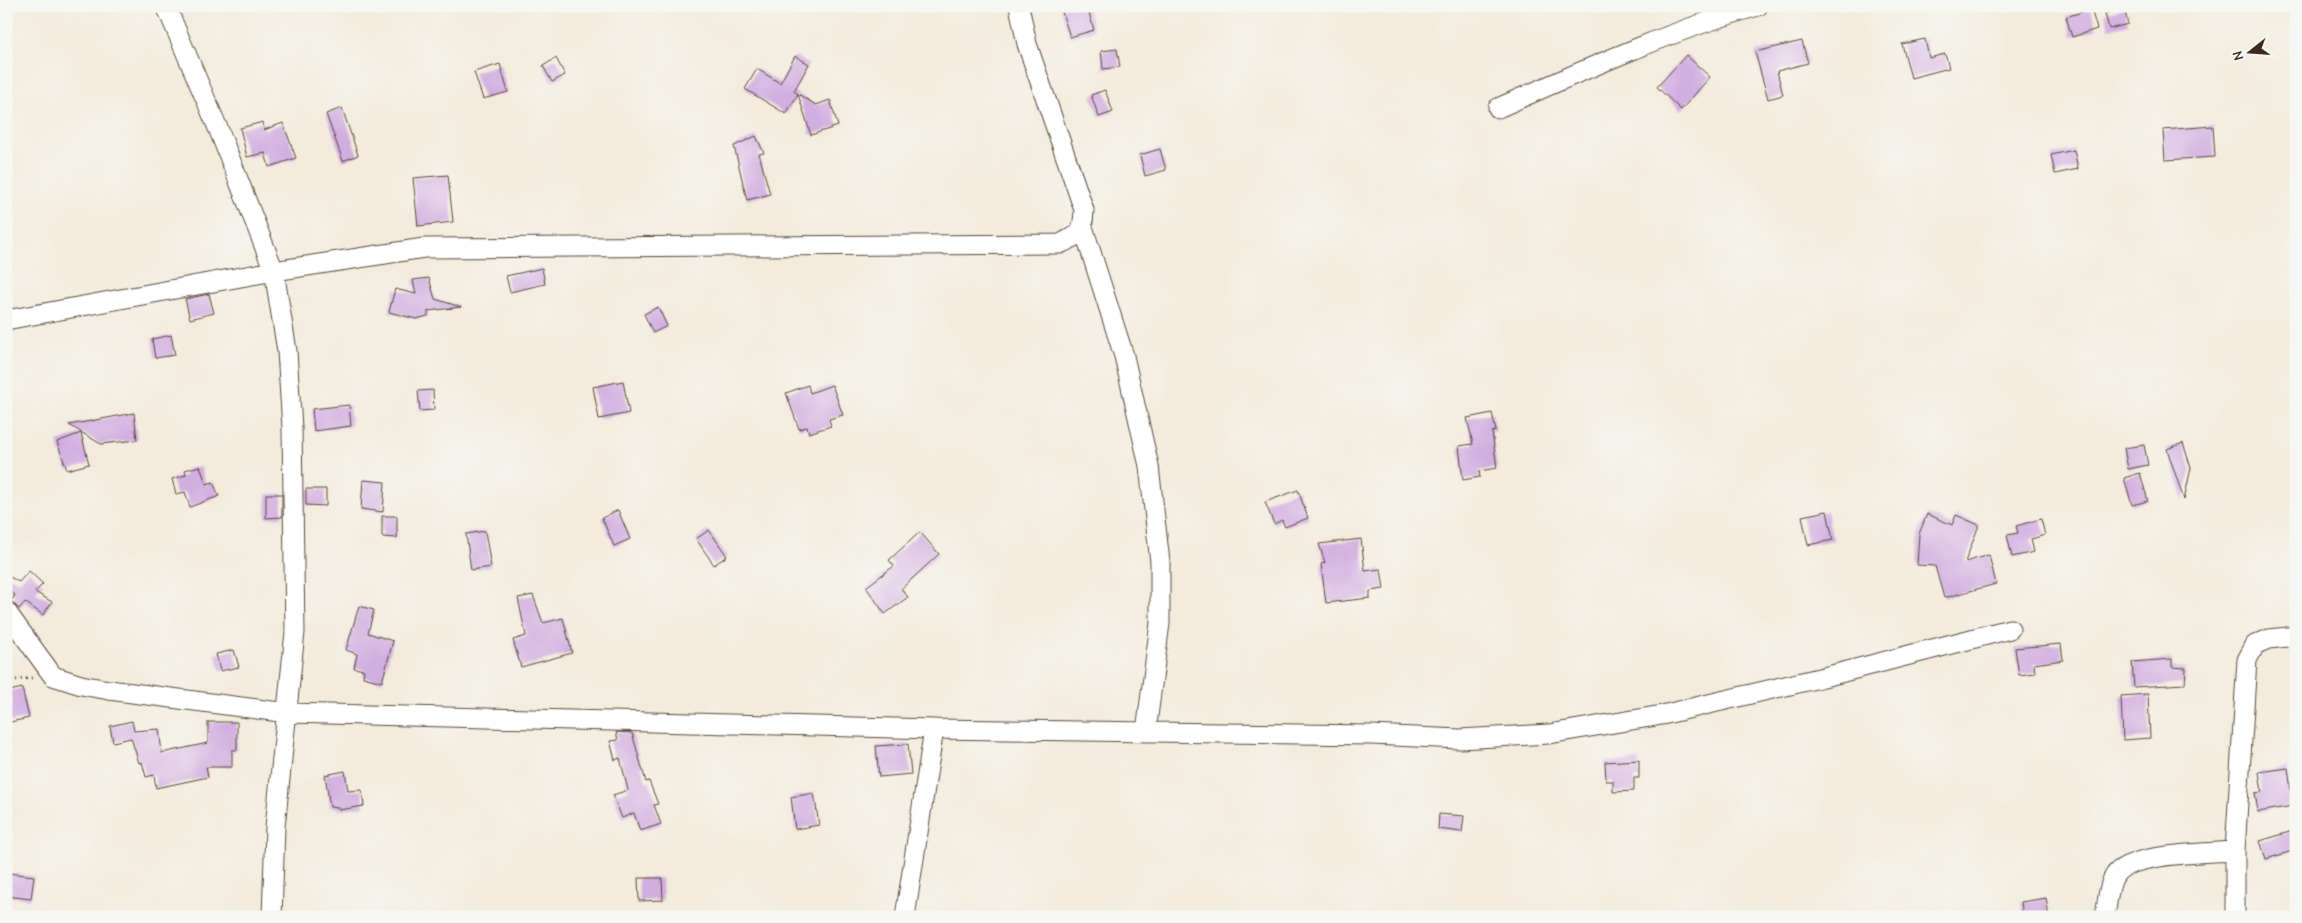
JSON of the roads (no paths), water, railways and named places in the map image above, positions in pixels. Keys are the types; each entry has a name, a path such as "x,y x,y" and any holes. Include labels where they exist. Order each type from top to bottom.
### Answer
{"street":[{"path":"166,6 220,133 274,271 287,351 292,428 296,632 275,827 272,917"},
{"path":"1019,6 1027,44 1084,210 1084,227 1124,356 1150,476 1160,562 1160,623 1146,732"},
{"path":"1498,108 1638,49 1758,6"},
{"path":"6,320 274,271 424,248 1060,244 1075,237 1084,227"},
{"path":"6,611 53,676 110,690 288,713 934,729 1371,735 1460,739 1549,734 1662,715 1832,675 2010,629"},
{"path":"2235,917 2235,851 2247,660 2255,645 2269,639 2296,636"},
{"path":"905,917 934,729"},
{"path":"2104,917 2114,875 2131,863 2174,855 2235,851"}]}
